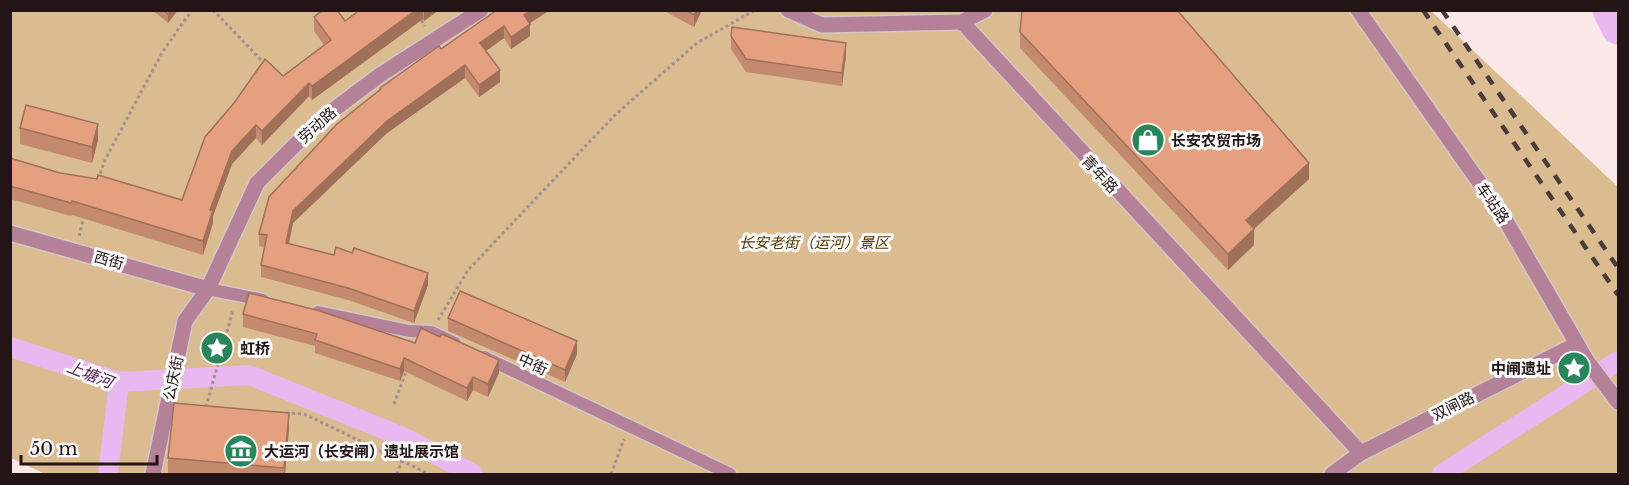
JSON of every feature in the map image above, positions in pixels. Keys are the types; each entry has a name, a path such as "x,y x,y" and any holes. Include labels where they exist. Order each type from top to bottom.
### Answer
{"street":[{"name":"劳动路","path":"208,289 257,183 328,113 380,75 481,10"},
{"path":"788,10 822,25 962,22 985,10"},
{"name":"车站路","path":"1358,10 1503,216 1587,362 1618,402"},
{"name":"青年路","path":"962,22 1361,453"},
{"name":"西街","path":"10,232 208,289"},
{"path":"208,289 272,302"},
{"name":"公庆街","path":"153,474 185,321 208,289"},
{"name":"中街","path":"306,309 409,332 431,332 730,474"},
{"name":"双闸路","path":"1332,474 1361,453 1576,344"}],"path":[{"path":"97,182 105,160 163,51 192,10"},
{"path":"213,10 271,69"},
{"path":"431,332 468,270 615,115 697,43 755,10"},
{"path":"75,250 85,213"},
{"path":"214,410 205,409 230,324"},
{"path":"394,404 409,363"},
{"path":"281,413 304,414 429,474"},
{"path":"611,474 629,426"},
{"path":"397,474 402,460"}],"green space":[{"name":"长安老街（运河）景区","path":"10,11 1431,11 1618,187 1618,474 45,474 11,458"}],"building":[{"path":"323,10 337,10 345,21 360,10 416,10 312,86 309,83 262,131 256,125 232,151 210,210 213,210 203,241 72,201 71,203 10,186 10,158 60,173 97,179 98,175 182,200 205,137 234,103 265,59 283,76 331,40 314,17"},
{"path":"493,10 531,10 524,15 530,24 511,37 504,26 480,43 500,70 479,85 465,65 387,121 293,211 286,243 334,255 336,247 352,253 354,248 428,273 414,311 348,288 261,265 267,235 259,234 269,197 337,124 380,88 439,46 441,49 494,12"},
{"path":"686,10 696,10 694,15"},
{"path":"1022,10 1177,10 1309,163 1246,220 1254,229 1228,254 1020,32"},
{"path":"732,27 846,43 842,73 746,59 731,36"},
{"path":"26,105 98,124 92,147 20,128"},
{"path":"460,291 577,341 565,370 448,318"},
{"path":"249,293 320,311 415,343 421,328 440,337 442,334 499,360 488,384 473,377 467,388 404,358 400,369 315,340 317,334 243,314"},
{"path":"174,403 289,413 284,468 168,458"}],"waterway":[{"path":"1609,10 1618,28"},
{"name":"上塘河","path":"10,347 119,382 108,474"},
{"path":"1442,474 1618,361"},
{"path":"119,382 249,375 403,437 473,474"}],"railway":[{"path":"1423,10 1618,295"},
{"path":"1442,10 1618,268"}],"place":[{"name":"长安农贸市场","path":"1148,140"},
{"name":"虹桥","path":"217,348"},
{"name":"中闸遗址","path":"1574,368"},
{"name":"大运河（长安闸）遗址展示馆","path":"241,451"}]}
